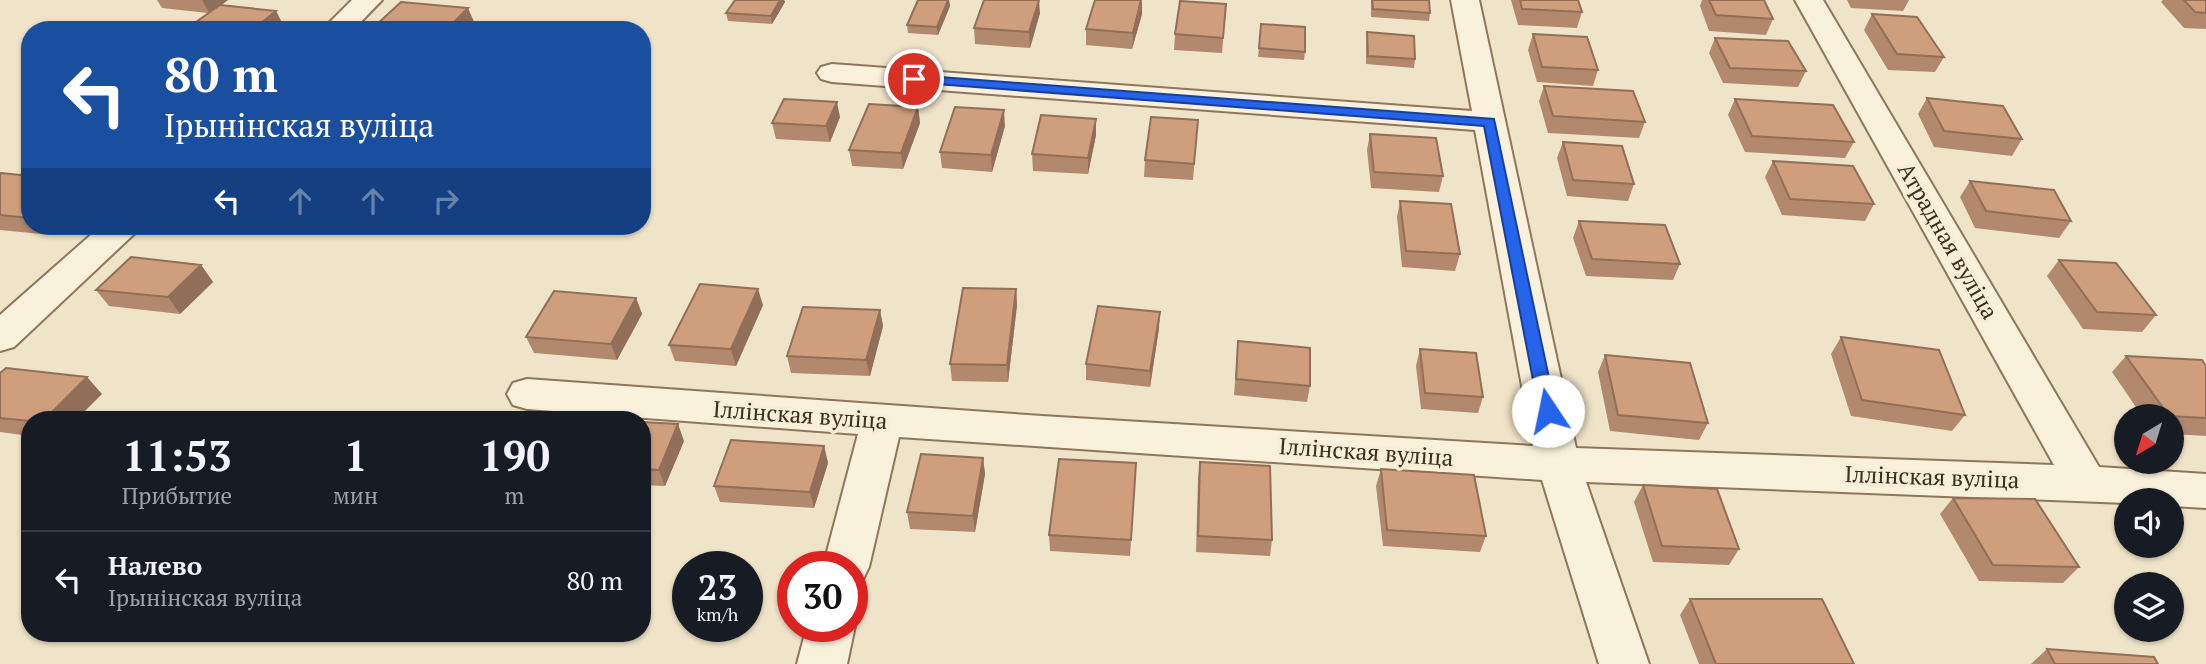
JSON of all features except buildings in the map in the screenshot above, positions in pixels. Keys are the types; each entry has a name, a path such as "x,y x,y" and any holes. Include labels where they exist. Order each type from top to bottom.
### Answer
{"street":[{"path":"346,21 368,0"},
{"path":"1465,0 1558,464 1624,664"},
{"name":"Атрадная вуліца","path":"1809,0 2086,483"},
{"path":"832,73 1490,122"},
{"path":"0,337 112,235"},
{"name":"Іллінская вуліца","path":"527,394 882,421 1558,464 2086,483 2206,491"},
{"path":"850,551 882,421"},
{"path":"822,664 827,642"}],"route":[{"path":"914,79 1490,122 1548,411"}]}
